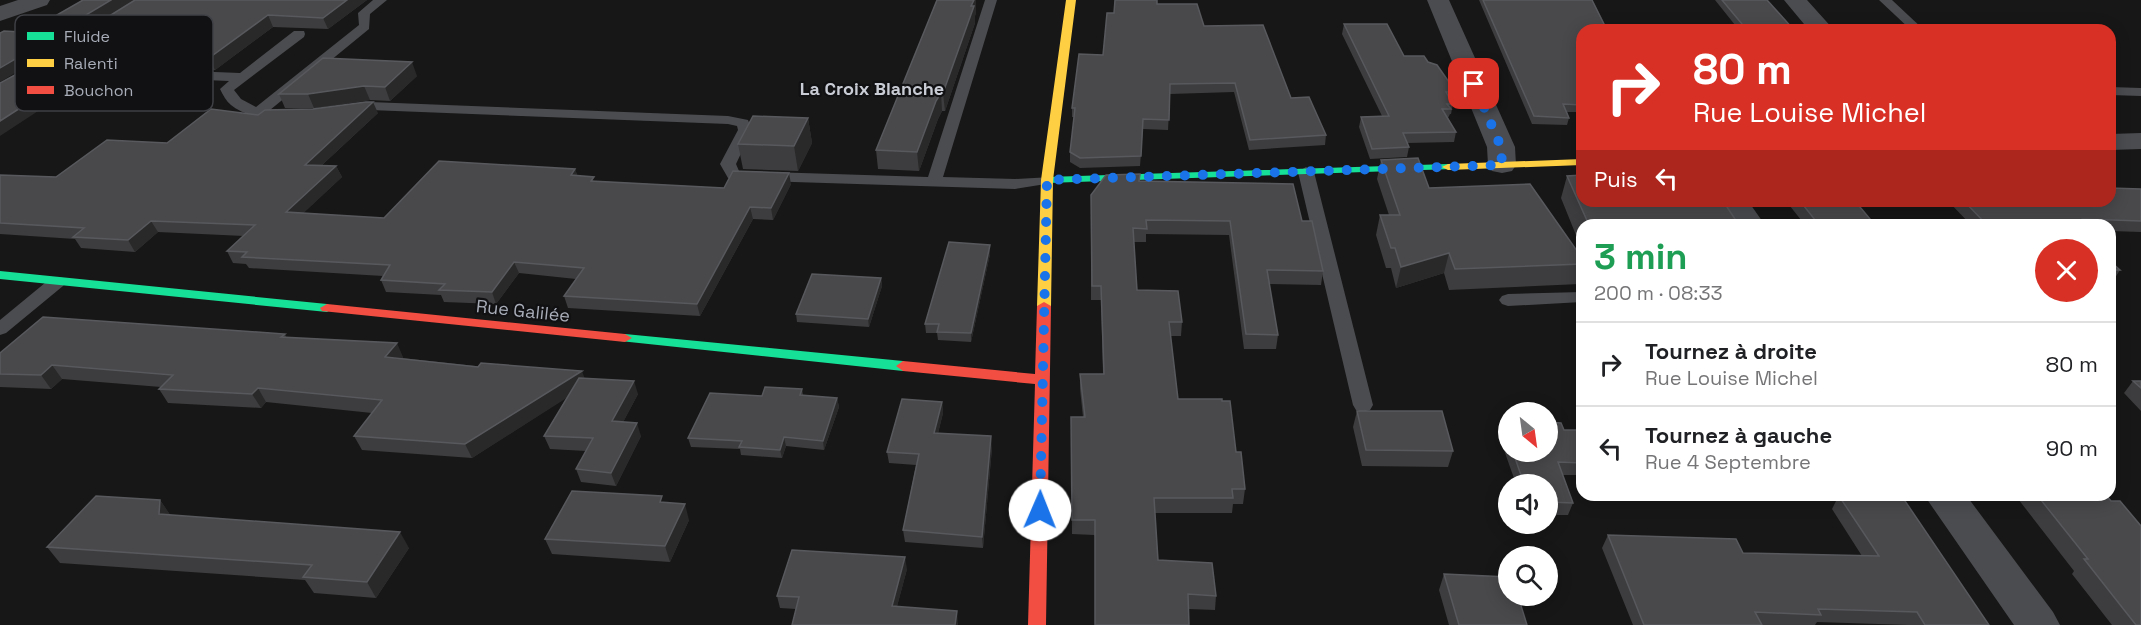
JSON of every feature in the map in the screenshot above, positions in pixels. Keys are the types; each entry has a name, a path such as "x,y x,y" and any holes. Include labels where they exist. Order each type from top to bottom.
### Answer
{"street":[{"path":"0,14 39,0"},
{"path":"1037,625 1047,180 1071,0"},
{"path":"1438,0 1501,147 1502,165"},
{"path":"1795,0 1817,24"},
{"path":"2116,142 2141,141"},
{"path":"1047,180 1576,162"},
{"name":"Rue Galilée","path":"0,275 1042,380"},
{"path":"1948,501 2038,625"}],"lane":[{"path":"259,112 365,26 364,13 381,0"},
{"path":"934,182 990,0"},
{"path":"1885,0 1911,24"},
{"path":"297,115 276,115 240,106 230,98 227,89 299,34"},
{"path":"0,37 15,35"},
{"path":"213,76 243,77"},
{"path":"0,91 15,82"},
{"path":"2116,92 2141,92"},
{"path":"339,111 370,106 728,120 743,123 746,130 728,164 733,175 1014,184 1047,180"},
{"path":"1306,172 1363,405"},
{"path":"0,329 57,282"},
{"path":"1508,300 1576,297"}],"building":[{"path":"83,0 111,0 86,15 57,15"},
{"path":"135,0 347,0 323,18 268,15 213,55 213,15 111,15"},
{"path":"937,0 974,0 971,6 974,6 943,93 936,101 917,152 876,150"},
{"path":"1115,0 1157,0 1157,4 1197,4 1204,26 1263,25 1291,98 1309,97 1326,135 1250,140 1235,83 1170,84 1169,120 1143,119 1141,156 1080,158 1070,152 1075,108 1072,108 1079,54 1103,55 1107,13 1114,13"},
{"path":"1483,0 1592,0 1604,24 1576,24 1576,105 1563,104 1569,118 1534,116"},
{"path":"1722,0 1767,0 1789,24 1742,24"},
{"path":"1344,24 1387,24 1404,56 1424,56 1428,62 1437,65 1456,92 1446,92 1453,104 1447,104 1451,109 1442,109 1456,132 1403,133 1409,147 1372,149 1361,117 1389,116"},
{"path":"15,32 15,59 0,68 0,33"},
{"path":"323,58 412,62 385,87 364,86 308,94 279,94"},
{"path":"15,75 16,111 0,121 0,83"},
{"path":"373,102 305,165 336,166 286,212 384,218 439,161 575,169 571,175 594,177 591,181 724,188 733,171 789,173 771,208 750,207 697,304 564,296 584,268 514,262 492,292 439,290 445,284 381,280 390,265 242,257 247,252 227,251 255,225 151,221 128,240 73,237 84,228 0,223 0,175 56,177 107,140 167,143 213,109 258,115 265,110 313,109"},
{"path":"753,116 808,118 794,146 738,144"},
{"path":"1418,158 1429,188 1530,184 1576,249 1576,264 1455,269 1449,253 1401,267 1395,248 1391,248 1380,215 1400,215 1381,160"},
{"path":"1140,174 1139,181 1293,184 1302,221 1312,221 1323,271 1267,270 1278,335 1246,334 1230,221 1146,220 1147,229 1133,228 1137,290 1178,291 1182,322 1169,322 1178,399 1230,401 1236,452 1241,452 1245,489 1232,489 1233,498 1154,498 1158,560 1212,563 1216,596 1188,594 1189,625 1095,625 1095,520 1072,520 1071,417 1085,417 1080,374 1104,374 1101,286 1092,286 1091,195 1106,175"},
{"path":"1576,175 1576,196 1567,176"},
{"path":"2116,188 2141,189 2141,221 1981,219 1970,207 2116,207"},
{"path":"1581,207 1727,207 1735,219 1586,219"},
{"path":"1805,207 1860,207 1870,219 1814,219"},
{"path":"949,242 990,245 971,333 937,332 939,324 925,324"},
{"path":"812,274 881,278 868,319 796,314"},
{"path":"43,317 285,334 281,337 397,343 385,357 478,367 481,363 582,371 465,444 354,436 382,400 258,388 252,394 159,389 173,375 52,365 41,375 0,374 0,353"},
{"path":"579,378 634,381 612,421 637,423 611,473 576,469 593,438 544,436"},
{"path":"2133,381 2141,381 2141,388"},
{"path":"765,387 802,389 800,395 837,398 823,441 784,437 780,450 739,447 742,441 688,438 710,393 762,396"},
{"path":"902,399 942,402 934,433 991,436 982,537 903,530 919,454 887,452"},
{"path":"1357,411 1442,411 1453,451 1366,450"},
{"path":"1558,423 1561,423 1564,430 1576,430 1576,463 1558,462"},
{"path":"1516,462 1558,462 1573,503 1558,502 1558,474 1521,474"},
{"path":"572,491 662,496 660,502 685,504 665,546 545,539"},
{"path":"96,496 160,500 159,514 400,532 367,582 303,577 312,565 47,547"},
{"path":"1842,501 1905,501 1989,625 1925,625 1917,612 1818,609 1821,615 1755,612 1762,625 1644,625 1608,535 1736,539 1743,553 1879,556"},
{"path":"2042,501 2120,501 2141,526 2141,625 2136,625 2084,559 2088,559"},
{"path":"792,550 905,557 892,606 957,611 955,625 792,625 799,597 777,596"},
{"path":"1444,574 1498,576 1498,606 1521,606 1527,625 1459,625"}],"traffic: fast":[{"path":"1047,180 1448,167"},
{"path":"0,275 327,308"},
{"path":"625,338 903,366"}],"traffic: slow":[{"path":"1044,306 1047,180 1071,0"},
{"path":"1448,167 1576,162"}],"traffic: jam":[{"path":"1037,625 1044,306"},
{"path":"327,308 625,338"},
{"path":"903,366 1042,380"}],"district":[{"name":"La Croix Blanche","path":"872,89"}],"route":[{"path":"1040,510 1047,180 1502,165 1501,147 1474,84"}]}
